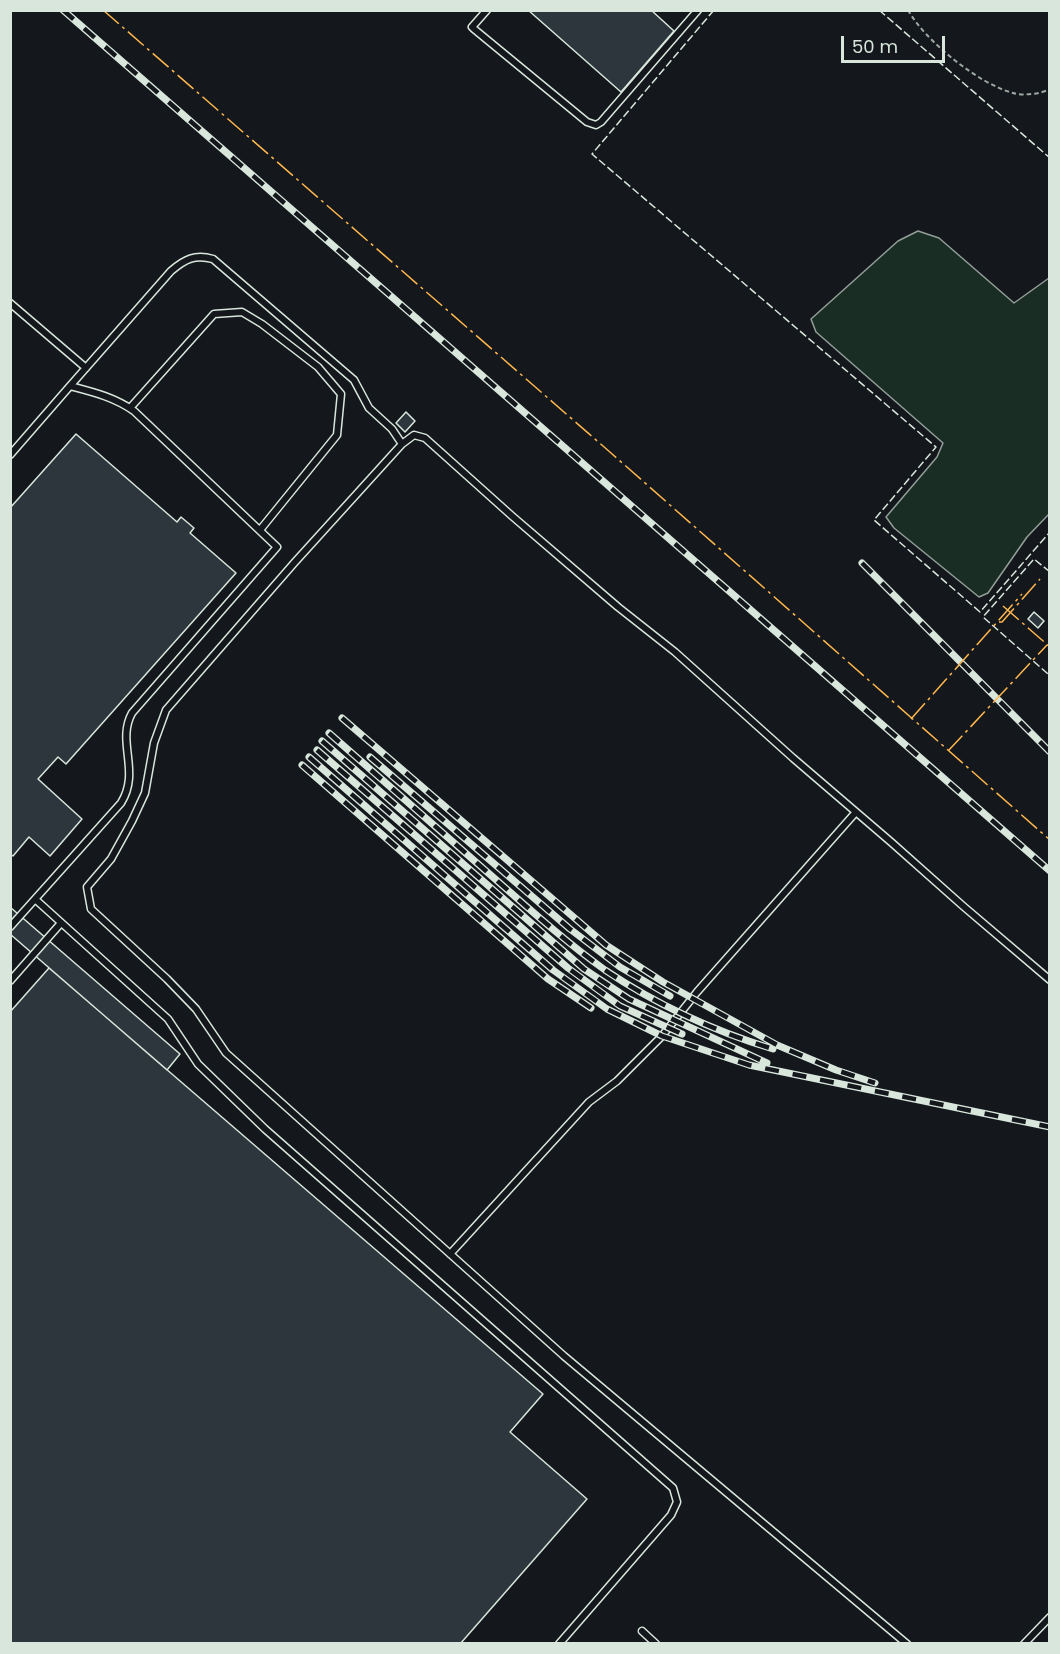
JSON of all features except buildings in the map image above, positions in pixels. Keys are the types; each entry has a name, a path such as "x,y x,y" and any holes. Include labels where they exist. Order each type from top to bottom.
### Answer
{"lane":[{"path":"486,10 472,27 587,122 596,125 698,10"},
{"path":"10,455 171,271 181,262 203,256 213,259 354,380 369,408 392,429 402,444"},
{"path":"10,303 86,368"},
{"path":"130,408 214,314 242,312 262,324 318,367 340,394 337,435 260,530"},
{"path":"10,927 121,803 127,793 130,774 126,728 132,713 277,547 130,408 110,397 70,386"},
{"path":"907,1644 564,1356 226,1053 196,1009 91,909 87,887 111,859 145,793 154,743 166,710 295,562 402,444 414,435 425,438 618,607 675,652 768,736 1050,980"},
{"path":"450,1254 589,1102 617,1081 662,1036 697,992 856,812"},
{"path":"35,899 168,1019 198,1064 265,1129 673,1488 677,1502 672,1515 559,1644"},
{"path":"10,981 62,923"},
{"path":"1024,1644 1050,1617"},
{"path":"642,1631 656,1644"}],"path":[{"path":"908,10 914,22 935,42 959,64 986,82 1015,94 1044,92 1050,89"}],"green space":[{"path":"918,231 939,238 1014,303 1049,278 1049,514 1027,537 988,593 979,597 894,528 886,517 937,457 943,443 816,332 811,319 898,241"}],"railway":[{"path":"63,10 1050,871"},
{"path":"862,563 1050,752"},
{"path":"342,718 606,945 663,982 777,1045 836,1070 875,1083"},
{"path":"329,733 544,922 605,970 645,995 686,1016 773,1049"},
{"path":"322,741 584,969 629,999 767,1063"},
{"path":"317,750 568,968 620,1006 682,1034"},
{"path":"309,757 553,970 607,1009 662,1036 749,1065 1050,1127"},
{"path":"370,757 570,929 620,967 670,996"},
{"path":"302,765 548,979 591,1008"}],"fence":[{"path":"714,10 592,154 936,447 874,520 980,612 1050,532"},
{"path":"879,10 1050,158"},
{"path":"1050,572 1034,559 983,617 1048,674 1050,672"}],"power":[{"path":"103,10 1050,840"},
{"path":"999,622 1002,622 1040,579"},
{"path":"911,719 1022,594"},
{"path":"1003,606 1050,647"},
{"path":"948,751 1047,645"}]}
